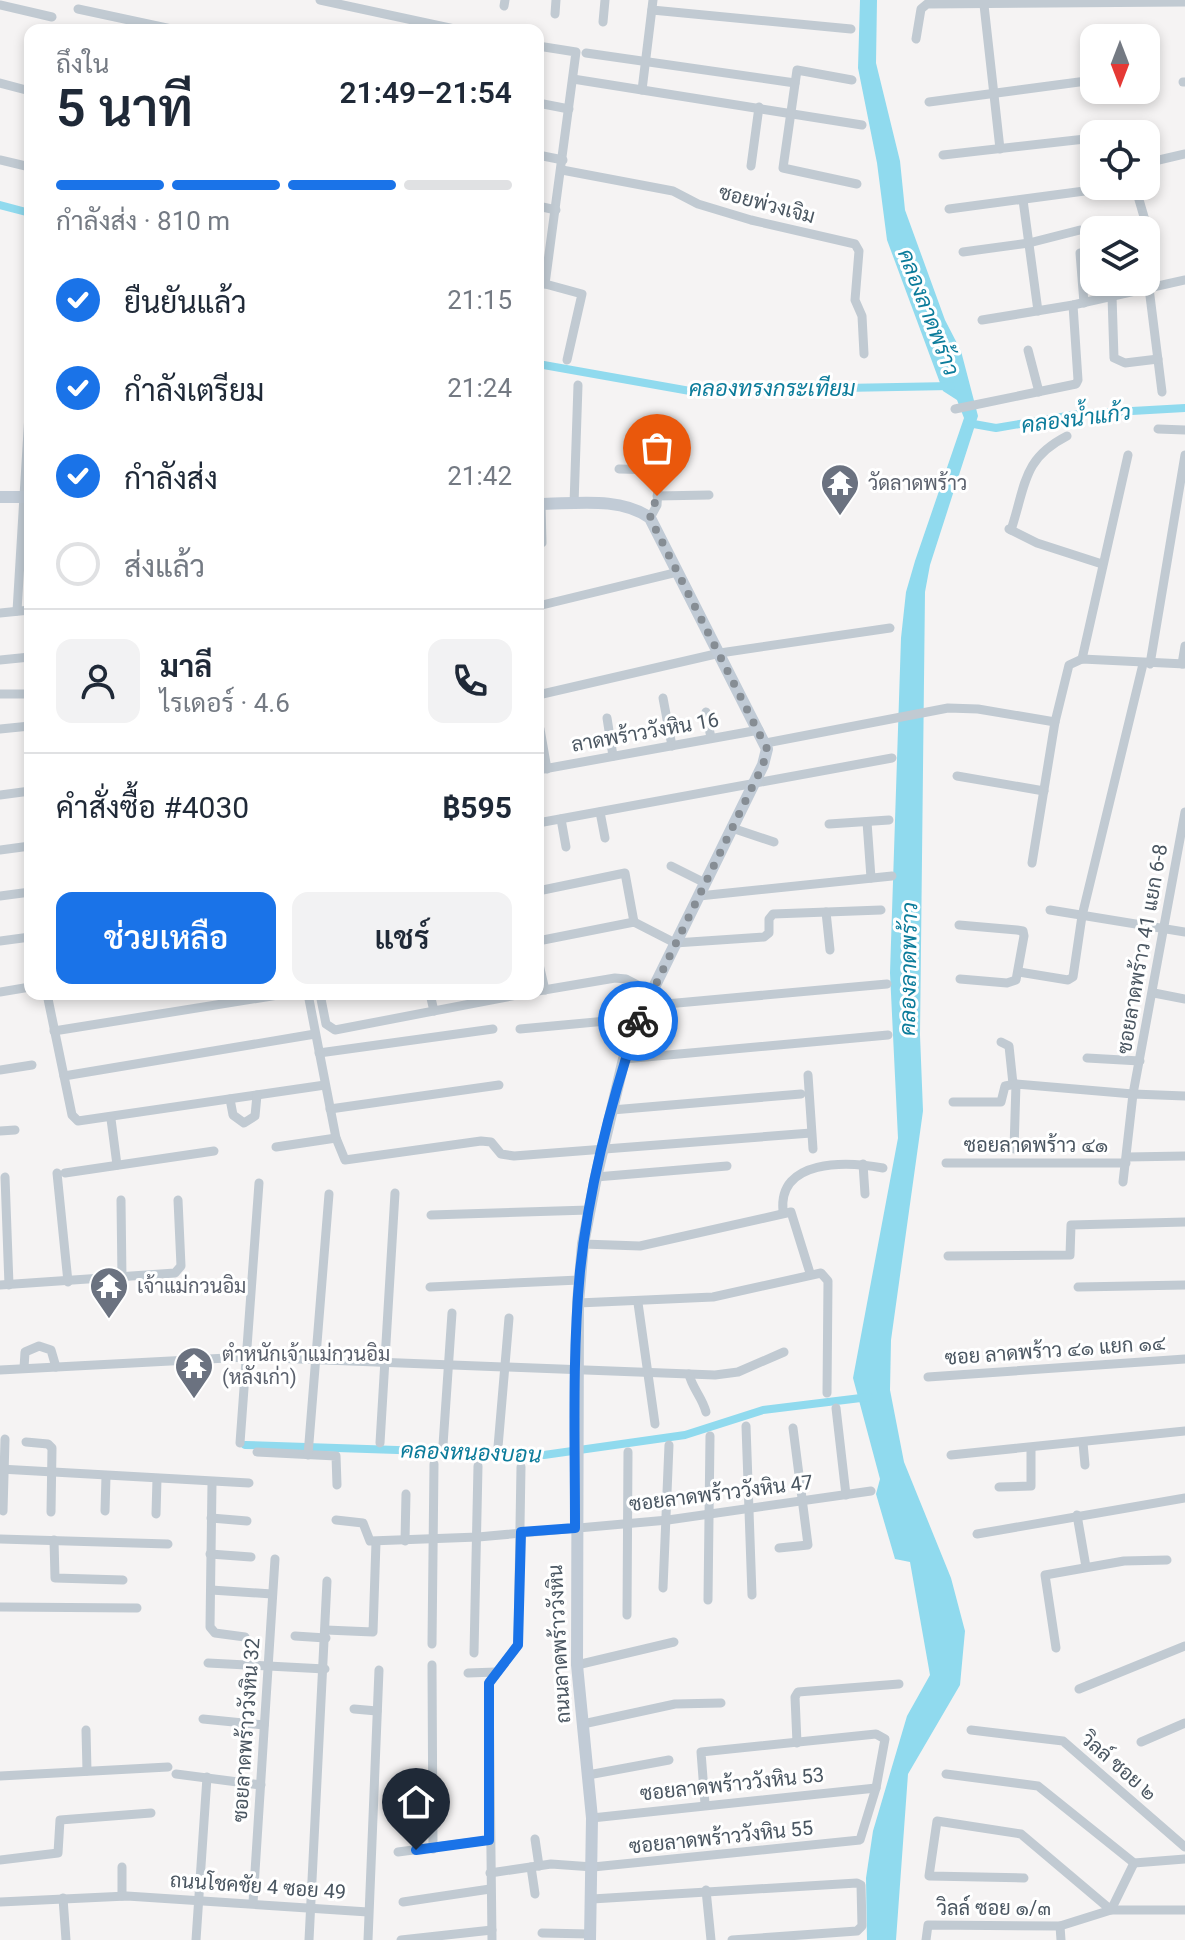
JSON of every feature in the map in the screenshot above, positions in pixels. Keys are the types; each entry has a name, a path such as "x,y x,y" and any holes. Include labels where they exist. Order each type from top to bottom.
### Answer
{"main road":[{"path":"0,497 24,497"},
{"path":"544,504 627,506 650,518 766,743"},
{"name":"ถนนลาดพร้าววังหิน","path":"590,1937 592,1818 577,1665 575,1528 576,1370 583,1244 624,1059 641,1012 754,784 766,758 766,743"}],"street":[{"path":"320,0 431,24"},
{"path":"555,14 556,0"},
{"path":"603,22 605,0"},
{"path":"916,39 923,6 1075,0 1185,2"},
{"path":"980,3 1000,149"},
{"path":"0,5 52,17"},
{"path":"642,90 652,5 851,29"},
{"path":"78,9 144,24"},
{"path":"544,47 576,52 556,210 544,268"},
{"path":"586,53 646,59 795,83"},
{"path":"852,80 797,70 783,168 857,184"},
{"path":"573,79 862,125"},
{"path":"929,102 1080,82"},
{"path":"0,83 24,89"},
{"path":"544,104 569,109"},
{"path":"751,166 759,107"},
{"path":"943,155 1080,140"},
{"path":"1160,160 1185,155"},
{"path":"544,158 562,165"},
{"path":"0,160 24,166"},
{"name":"ซอยพ่วงเจิม","path":"562,165 673,191 698,204 751,220 855,244 859,251 855,300 862,316 864,354"},
{"path":"949,209 1080,192"},
{"path":"1023,200 1038,311"},
{"path":"544,207 556,210"},
{"path":"963,252 1029,243 1080,230"},
{"path":"1160,284 1185,280"},
{"path":"544,284 582,294 567,360"},
{"path":"1083,296 1084,303"},
{"path":"982,320 1112,296 1114,358 1125,363 1158,359"},
{"path":"1146,296 1162,392"},
{"path":"955,409 1071,386 1078,380 1073,305"},
{"path":"1028,350 1039,392"},
{"path":"574,504 578,385"},
{"path":"650,518 657,496 662,420"},
{"path":"1158,429 1185,430"},
{"path":"1067,436 1044,448 1033,461 1010,530 1102,564"},
{"path":"1082,659 1128,455"},
{"path":"1019,972 1072,978 1082,916 1147,664 1185,455"},
{"path":"619,469 659,470"},
{"path":"657,496 709,495"},
{"path":"17,611 24,531"},
{"path":"544,605 678,572"},
{"path":"0,613 24,610"},
{"path":"544,694 720,653 890,628"},
{"path":"1032,863 1055,722 1069,665 1082,659 1184,664 1185,646"},
{"path":"0,660 24,658"},
{"path":"0,694 24,694"},
{"path":"663,698 672,746"},
{"path":"766,743 948,708 978,709 1055,722"},
{"path":"706,712 711,738"},
{"path":"607,718 613,756"},
{"path":"0,729 24,727"},
{"name":"ลาดพร้าววังหิน 16","path":"544,770 759,730"},
{"path":"544,822 892,758"},
{"path":"957,776 1044,791"},
{"path":"0,795 24,792"},
{"path":"600,812 605,838"},
{"name":"ซอยลาดพร้าว 41 แยก 6-8","path":"1127,1160 1133,1094 1164,929 1180,866 1185,812"},
{"path":"561,819 566,847"},
{"path":"829,824 889,820"},
{"path":"867,822 871,878"},
{"path":"732,828 774,842"},
{"path":"0,850 24,847"},
{"path":"671,866 705,883"},
{"path":"544,890 625,873 634,922"},
{"path":"699,896 892,876"},
{"path":"0,896 24,893"},
{"path":"544,940 634,922 675,943 764,937 769,933 769,919 773,914 881,910"},
{"path":"1050,910 1185,932"},
{"path":"826,912 830,950"},
{"path":"959,925 1023,931 1019,972 1012,983 960,979"},
{"path":"0,941 24,938"},
{"path":"544,990 615,978 626,979 651,992"},
{"path":"520,1029 887,984"},
{"path":"0,992 24,988"},
{"path":"1154,993 1185,999"},
{"path":"48,1000 74,1118 89,1121 111,1119 325,1085"},
{"path":"54,1031 247,1000"},
{"path":"309,1000 336,1138 341,1155 352,1161 481,1141 491,1142 506,1156 811,1133"},
{"path":"322,1000 329,1029 491,1000"},
{"path":"431,1000 434,1011"},
{"path":"319,1053 493,1029"},
{"path":"64,1076 315,1034"},
{"path":"624,1059 888,1035"},
{"path":"1001,1042 1009,1046 1014,1084 1014,1149"},
{"path":"1087,1058 1140,1061"},
{"path":"0,1070 32,1065"},
{"path":"808,1075 813,1149"},
{"path":"953,1102 1001,1102 1005,1086 1014,1084 1185,1096"},
{"path":"330,1109 499,1085"},
{"path":"612,1110 801,1094"},
{"path":"230,1099 233,1115 244,1123 255,1116 257,1095"},
{"path":"111,1119 117,1165"},
{"path":"0,1131 15,1130"},
{"path":"276,1147 336,1138"},
{"path":"68,1282 61,1173 214,1151"},
{"path":"1127,1160 1185,1156"},
{"name":"ซอยลาดพร้าว ๔๑","path":"946,1163 1127,1160 1123,1182"},
{"path":"783,1211 783,1193 792,1177 817,1168 863,1164 883,1168"},
{"path":"863,1164 865,1194"},
{"path":"596,1177 727,1166"},
{"path":"5,1177 5,1285 122,1279 179,1271 178,1200"},
{"path":"240,1443 259,1183"},
{"path":"380,1443 395,1193"},
{"path":"309,1448 329,1194"},
{"path":"121,1200 122,1279"},
{"path":"431,1215 589,1210"},
{"path":"583,1244 640,1246 783,1211 793,1215 810,1273"},
{"path":"948,1256 1070,1255 1071,1225 1185,1222"},
{"path":"578,1303 638,1303 724,1295 810,1273 821,1273 828,1281 827,1393"},
{"path":"430,1287 579,1280"},
{"path":"1078,1287 1185,1285"},
{"path":"638,1303 655,1424"},
{"path":"443,1445 452,1313"},
{"path":"498,1447 509,1318"},
{"path":"24,1368 25,1352 39,1346 51,1350 56,1367"},
{"path":"0,1370 246,1357 385,1365 689,1374 738,1372 784,1352"},
{"name":"ซอย ลาดพร้าว ๔๑ แยก ๑๔","path":"928,1377 1185,1359"},
{"path":"689,1374 691,1384 702,1396 706,1412"},
{"path":"836,1408 846,1495"},
{"path":"746,1426 752,1595"},
{"path":"779,1548 808,1545 793,1428"},
{"path":"951,1455 1185,1431"},
{"path":"708,1600 710,1436"},
{"path":"3,1511 5,1439"},
{"path":"26,1442 50,1445 51,1512"},
{"path":"1083,1443 1085,1465"},
{"path":"663,1588 669,1445"},
{"path":"257,1452 309,1448 336,1456 337,1485"},
{"path":"999,1487 1031,1486 1031,1448"},
{"path":"627,1615 628,1452"},
{"path":"432,1644 434,1464"},
{"path":"474,1653 478,1466"},
{"path":"401,1940 492,1935 489,1683 518,1645 521,1467"},
{"path":"2,1469 249,1483"},
{"path":"105,1511 106,1476"},
{"path":"156,1514 157,1479"},
{"path":"212,1483 211,1631 245,1637"},
{"name":"ซอยลาดพร้าววังหิน 47","path":"575,1528 801,1504 871,1491"},
{"path":"405,1541 406,1494"},
{"path":"977,1534 1185,1498"},
{"path":"1077,1515 1086,1567"},
{"path":"211,1518 247,1521"},
{"path":"336,1520 363,1523 368,1540 376,1542 575,1528"},
{"path":"0,1539 168,1544"},
{"path":"54,1540 55,1578 123,1580"},
{"path":"295,1636 373,1632 376,1542"},
{"path":"210,1554 251,1557"},
{"name":"ซอยลาดพร้าววังหิน 32","path":"253,1903 275,1559"},
{"path":"1056,1648 1044,1576 1124,1561 1167,1560"},
{"path":"309,1940 325,1669 327,1581"},
{"path":"211,1590 272,1594"},
{"path":"0,1607 137,1608"},
{"path":"577,1665 674,1642"},
{"path":"1079,1689 1185,1646"},
{"path":"208,1663 268,1669 325,1669"},
{"path":"432,1665 433,1849"},
{"name":"ถนนโชคชัย 4 ซอย 49","path":"0,1902 122,1896 368,1912 379,1670"},
{"path":"468,1673 496,1672"},
{"path":"797,1743 795,1697 798,1692 899,1684"},
{"path":"583,1724 675,1704 721,1703"},
{"path":"354,1709 377,1711"},
{"path":"203,1719 264,1725"},
{"path":"1141,1742 1185,1723"},
{"path":"86,1730 87,1771"},
{"name":"วิลล์ ซอย ๒","path":"971,1730 1063,1741 1185,1847"},
{"name":"ซอยลาดพร้าววังหิน 53","path":"705,1804 701,1752 882,1735 886,1743 863,1837 853,1842"},
{"path":"588,1775 669,1760"},
{"path":"0,1776 168,1767"},
{"path":"176,1774 261,1785"},
{"path":"946,1774 1038,1786 1134,1863 1185,1859"},
{"path":"196,1940 207,1777"},
{"name":"ซอยลาดพร้าววังหิน 53","path":"592,1818 876,1788"},
{"path":"0,1860 58,1853 60,1820 151,1813"},
{"path":"1024,1878 929,1876 937,1821 1021,1834 1111,1910"},
{"path":"535,1839 535,1894"},
{"path":"398,1852 489,1840"},
{"name":"ซอยลาดพร้าววังหิน 55","path":"490,1873 535,1866 593,1867 853,1842"},
{"path":"1111,1910 1134,1863"},
{"path":"122,1867 122,1896"},
{"path":"592,1899 706,1890 859,1884 862,1926 857,1931 732,1940"},
{"path":"403,1902 490,1889"},
{"path":"706,1890 711,1940"},
{"path":"63,1898 66,1940"},
{"path":"1060,1926 1111,1910 1185,1910"},
{"path":"368,1912 368,1940"},
{"name":"วิลล์ ซอย ๑/๓","path":"926,1940 928,1925 1060,1926 1061,1940"},
{"path":"542,1933 590,1937"}],"water":[{"name":"คลองลาดพร้าว","path":"860,0 877,0 876,63 900,161 905,210 945,320 961,351 978,416 930,565 925,592 920,1035 923,1111 891,1340 890,1390 904,1462 951,1578 965,1631 960,1685 908,1774 896,1940 867,1940 866,1878 873,1831 907,1716 930,1675 910,1562 895,1559 876,1494 880,1479 853,1378 898,1138 890,973 901,638 906,592 964,418 957,400 943,391 887,240 877,163 858,68"}],"waterway":[{"name":"คลองทรงกระเทียม","path":"0,205 24,211"},
{"name":"คลองทรงกระเทียม","path":"544,365 690,391 951,386"},
{"name":"คลองน้ำแก้ว","path":"968,423 996,428 1079,414 1185,408"},
{"name":"คลองหนองบอน","path":"245,1445 544,1455 685,1435 763,1410 869,1397"}],"way so far":[{"path":"638,1021 763,765 767,749 650,518 657,505 657,496"}],"place":[{"name":"วัดลาดพร้าว","path":"840,517"},
{"name":"เจ้าแม่กวนอิม","path":"109,1320"},
{"name":"ตำหนักเจ้าแม่กวนอิม (หลังเก่า)","path":"194,1400"}],"route":[{"path":"416,1850 489,1840 489,1683 518,1645 521,1532 575,1528 577,1329 583,1244 624,1059 638,1021"}]}
